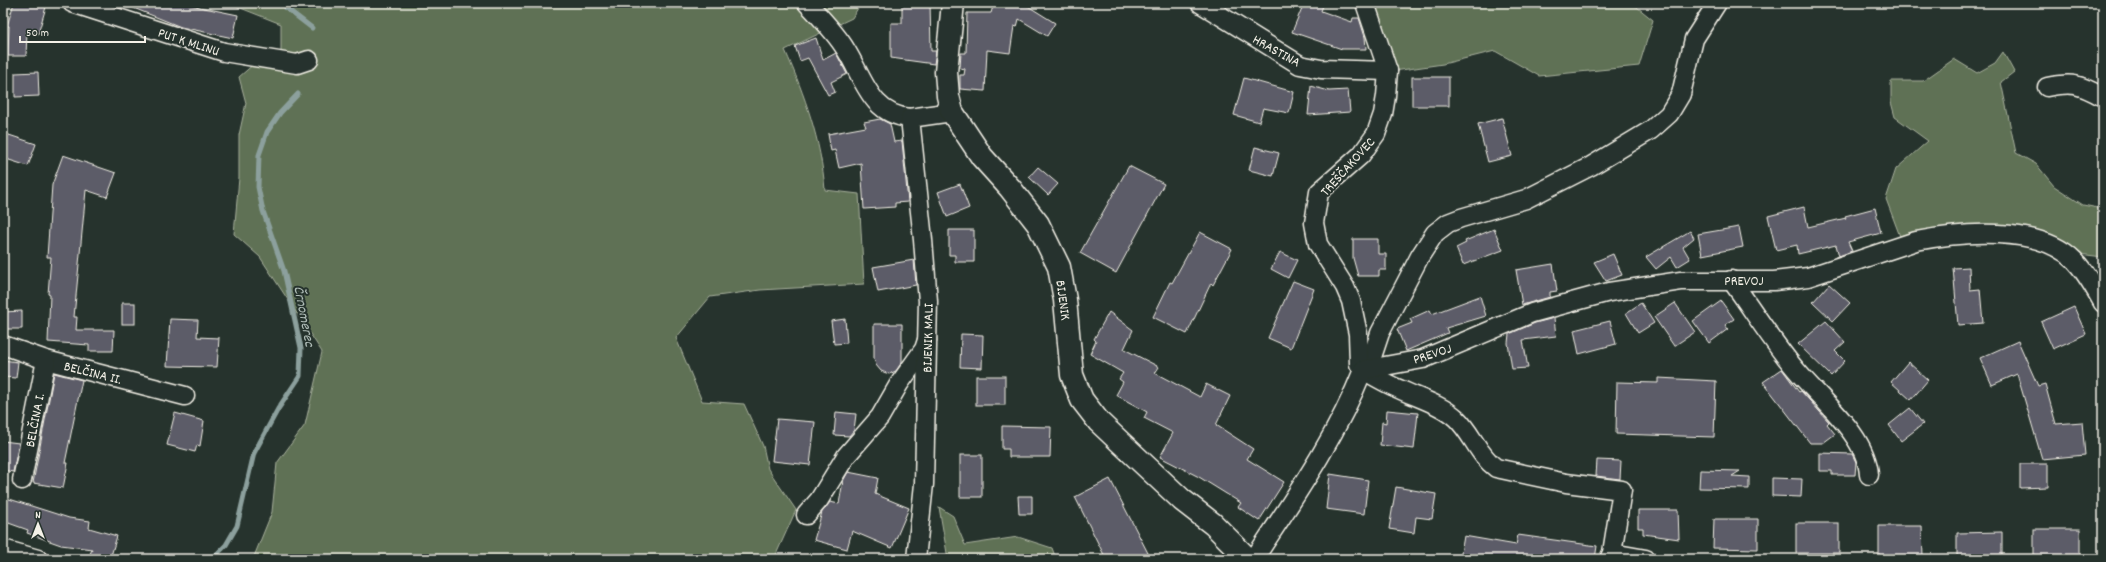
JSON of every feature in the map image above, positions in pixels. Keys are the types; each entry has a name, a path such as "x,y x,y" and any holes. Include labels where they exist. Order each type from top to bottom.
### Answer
{"main road":[{"name":"BIJENIK","path":"953,3 946,72 948,96 952,112 982,158 1010,188 1038,224 1053,255 1062,283 1072,375 1082,400 1099,422 1182,500 1213,524 1248,559"}],"street":[{"name":"PUT K MLINU","path":"72,3 224,52 263,60 297,64 309,60"},
{"path":"807,3 846,49 874,100 888,113 897,117 910,118 952,112"},
{"name":"HRASTINA","path":"1200,3 1300,65 1321,69 1388,71"},
{"name":"TREŠČAKOVEC","path":"1363,370 1359,364 1358,334 1351,301 1345,287 1318,244 1315,234 1314,214 1319,192 1361,155 1376,134 1386,96 1388,71 1365,3"},
{"path":"1254,559 1324,451 1354,395 1363,370 1372,357 1380,333 1420,256 1435,233 1448,223 1461,218 1532,196 1615,152 1651,130 1669,114 1681,94 1694,39 1717,3"},
{"path":"2047,87 2067,83 2076,84 2103,97"},
{"name":"BIJENIK MALI","path":"910,118 924,240 928,301 924,484 916,559"},
{"name":"PREVOJ","path":"1363,370 1423,358 1532,313 1584,298 1656,284 1704,280 1774,280 1808,277 1934,237 1983,234 2010,235 2041,241 2065,253 2074,260 2083,270 2103,303"},
{"path":"1730,280 1797,371 1828,404 1858,444 1865,455 1869,475"},
{"path":"806,515 819,500 846,456 880,417 899,384 924,349 927,338"},
{"name":"BELČINA II.","path":"3,345 46,360 185,396"},
{"name":"BELČINA I.","path":"22,480 46,360"},
{"path":"1363,370 1397,388 1447,411 1457,419 1486,461 1496,468 1566,483 1622,490 1611,556 1646,559"},
{"path":"3,548 38,559"}],"green space":[{"path":"228,3 861,3 852,18 785,50 811,118 820,154 825,190 859,194 864,284 760,290 710,297 676,338 702,401 744,404 763,446 768,469 796,510 774,559 253,559 272,512 277,463 305,425 322,352 260,257 234,234 239,178 239,135 246,103 239,77 255,63 281,59 281,24"},
{"path":"1370,3 1632,3 1653,20 1639,66 1539,76 1495,51 1443,64 1394,71"},
{"path":"2003,52 2014,72 2001,82 2016,153 2036,164 2054,186 2083,205 2103,209 2103,257 2079,254 2040,233 1901,239 1886,199 1896,169 1928,141 1895,117 1891,102 1891,81 1923,81 1954,59 1977,73 1995,63"},
{"path":"939,507 953,516 965,545 1018,537 1052,548 1056,559 948,559"}],"building":[{"path":"14,3 34,3 46,7 38,34 27,31 26,56 8,56 9,26 7,26"},
{"path":"121,3 180,3 238,15 233,38 181,27"},
{"path":"930,3 931,51 936,51 934,64 891,58 891,23 902,23 902,4"},
{"path":"994,3 1023,3 1055,23 1047,36 1019,19 1017,27 1014,26 1010,53 987,50 985,91 960,89 960,75 964,75 965,69 960,68 961,53 966,53 967,13 991,13"},
{"path":"1304,3 1324,3 1321,11 1352,22 1353,18 1359,18 1365,37 1366,49 1342,49 1292,32"},
{"path":"816,38 823,60 836,53 847,74 831,82 835,92 828,95 808,58 800,61 795,46"},
{"path":"38,72 39,96 15,97 15,73"},
{"path":"1412,77 1449,77 1449,106 1412,106"},
{"path":"1244,78 1294,92 1289,113 1263,108 1259,122 1234,115"},
{"path":"1311,86 1329,91 1348,90 1350,112 1308,115"},
{"path":"1502,118 1512,156 1488,162 1478,124"},
{"path":"880,119 890,124 894,142 902,141 908,202 895,203 895,207 864,209 861,163 839,168 835,150 831,151 828,134 866,127 864,122"},
{"path":"3,133 36,144 28,166 3,158"},
{"path":"1255,147 1279,153 1273,176 1249,170"},
{"path":"63,155 116,173 107,197 86,190 74,317 77,317 76,330 114,330 113,351 89,351 89,345 48,342 50,295 48,294 51,257 47,257 52,185"},
{"path":"1129,166 1164,184 1116,273 1080,253"},
{"path":"1038,167 1058,184 1048,195 1029,177"},
{"path":"960,184 969,208 947,217 938,192"},
{"path":"1804,207 1808,227 1846,218 1845,216 1875,208 1881,233 1848,242 1852,251 1839,256 1836,245 1798,254 1797,245 1776,250 1768,216"},
{"path":"1739,227 1743,247 1702,255 1698,234"},
{"path":"1494,229 1503,250 1463,265 1456,248 1466,243 1465,241"},
{"path":"949,230 974,230 974,262 955,262 955,255 949,255"},
{"path":"1690,231 1694,238 1683,247 1690,259 1677,267 1671,257 1656,269 1646,257"},
{"path":"1200,232 1232,249 1213,285 1211,283 1187,334 1153,317 1170,282 1172,283"},
{"path":"1353,239 1378,239 1378,254 1386,254 1386,270 1379,270 1379,276 1358,276 1353,258"},
{"path":"1280,252 1297,260 1288,278 1271,269"},
{"path":"1613,254 1622,275 1606,281 1594,262"},
{"path":"914,260 916,285 878,292 873,267"},
{"path":"1553,264 1557,291 1550,292 1550,297 1522,305 1516,270"},
{"path":"1969,267 1970,290 1980,289 1983,323 1958,325 1953,268"},
{"path":"1293,281 1314,289 1291,348 1268,338"},
{"path":"1829,284 1850,303 1833,321 1813,302"},
{"path":"1480,296 1486,316 1446,328 1448,333 1406,351 1397,329 1412,323 1410,319 1430,310 1432,314"},
{"path":"1721,301 1734,319 1725,325 1728,329 1709,343 1693,321"},
{"path":"122,303 135,303 135,324 122,324"},
{"path":"1641,303 1654,323 1638,333 1626,313"},
{"path":"1675,303 1695,332 1674,346 1654,317"},
{"path":"2074,307 2086,334 2053,349 2041,322"},
{"path":"22,311 22,329 3,329 3,312"},
{"path":"1109,312 1133,330 1124,349 1159,367 1155,373 1200,397 1206,384 1230,396 1216,425 1253,449 1247,459 1284,482 1259,521 1238,507 1241,503 1199,477 1160,457 1173,433 1144,418 1147,412 1116,395 1123,382 1119,379 1123,373 1090,354 1096,341 1094,339"},
{"path":"1554,318 1556,336 1523,340 1528,368 1512,369 1508,343 1509,334 1535,323"},
{"path":"170,319 198,320 197,337 219,338 217,367 167,366"},
{"path":"845,319 847,343 834,344 831,321"},
{"path":"1610,321 1616,344 1579,354 1574,330"},
{"path":"1826,321 1845,342 1835,351 1845,361 1831,376 1798,344"},
{"path":"874,324 902,324 902,362 896,371 889,374 881,371 876,365 874,358"},
{"path":"961,334 983,335 982,368 960,367"},
{"path":"2018,341 2038,386 2045,384 2056,424 2082,422 2085,455 2042,459 2017,374 1992,385 1980,358"},
{"path":"3,360 18,362 16,378 3,377"},
{"path":"1908,362 1928,380 1911,400 1891,382"},
{"path":"1782,369 1799,392 1801,391 1829,422 1827,424 1835,434 1823,443 1810,443 1763,382"},
{"path":"54,373 82,380 65,463 68,463 63,488 33,483"},
{"path":"976,376 1005,376 1005,405 976,405"},
{"path":"1658,378 1716,381 1714,437 1616,434 1617,382 1658,383"},
{"path":"1910,408 1923,424 1901,441 1889,425"},
{"path":"1387,410 1418,413 1414,449 1380,445 1382,422 1386,423"},
{"path":"836,412 856,414 854,430 849,436 834,435"},
{"path":"175,413 204,421 200,446 197,445 195,452 167,445"},
{"path":"777,419 815,422 810,465 772,461"},
{"path":"1002,426 1051,427 1050,457 1009,457 1009,449 1002,449"},
{"path":"3,441 19,443 13,472 3,470"},
{"path":"1820,453 1852,454 1856,462 1855,475 1832,475 1832,471 1820,471"},
{"path":"960,455 982,455 982,497 960,497"},
{"path":"1597,460 1621,461 1620,479 1596,476"},
{"path":"2020,464 2048,464 2048,487 2020,488"},
{"path":"1700,470 1740,471 1732,476 1749,477 1749,489 1699,488"},
{"path":"848,472 878,478 875,494 909,508 892,548 852,531 847,549 814,540 822,512 830,502 839,504 843,481"},
{"path":"1330,474 1368,480 1364,514 1326,509"},
{"path":"1772,478 1802,479 1801,497 1772,496"},
{"path":"1110,479 1151,559 1106,559 1075,497"},
{"path":"1396,487 1436,494 1432,519 1416,517 1414,533 1389,529"},
{"path":"1018,496 1032,496 1032,514 1019,514"},
{"path":"3,497 69,518 90,521 89,528 117,536 110,559 89,557 92,549 61,545 27,533 28,530 3,521"},
{"path":"1638,510 1678,510 1679,539 1643,534 1643,528 1638,528"},
{"path":"1714,519 1758,519 1758,549 1713,548"},
{"path":"1796,523 1839,523 1839,553 1796,553"},
{"path":"1879,526 1922,526 1923,557 1879,557"},
{"path":"2034,529 2080,529 2080,559 2034,559"},
{"path":"2002,532 2002,559 1957,559 1957,533"},
{"path":"1518,535 1597,546 1595,559 1460,559 1464,536 1516,545"}],"waterway":[{"name":"Črnomerec","path":"286,8 312,28"},
{"name":"Črnomerec","path":"212,559 226,545 237,526 254,453 278,409 300,376 301,348 284,271 263,211 258,187 259,155 267,132 280,113 298,94"}]}
